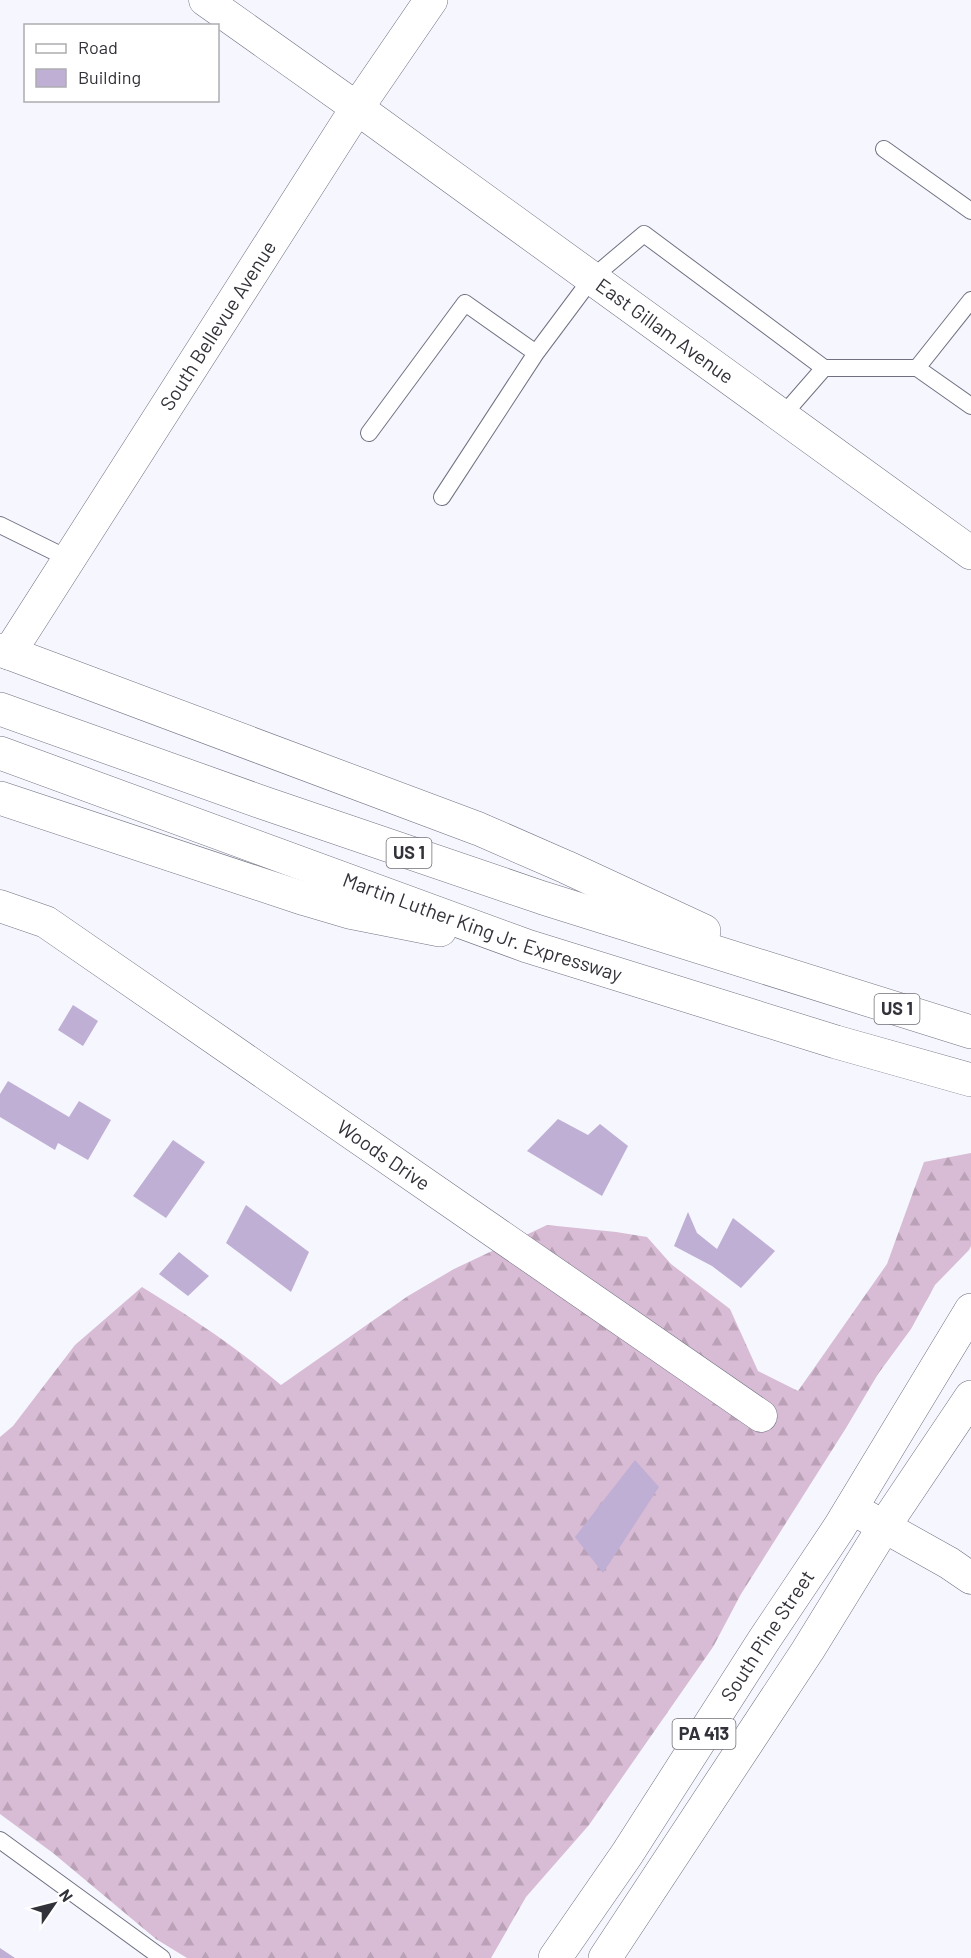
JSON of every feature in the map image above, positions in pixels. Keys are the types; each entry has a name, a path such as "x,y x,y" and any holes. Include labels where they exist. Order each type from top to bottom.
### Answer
{"main road":[{"name":"South Bellevue Avenue","path":"4,651 69,559 357,108 430,0"},
{"name":"East Gillam Avenue","path":"357,108 971,553"},
{"path":"4,651 479,829 577,872 822,987"},
{"name":"US 1","path":"0,709 264,803 543,898 971,1032"},
{"name":"Martin Luther King Jr. Expressway","path":"0,753 527,946 836,1042 971,1080"},
{"path":"0,798 77,825 350,912 527,946"},
{"name":"South Pine Street","path":"555,1958 627,1854 851,1508 971,1310"},
{"name":"South Pine Street","path":"606,1958 808,1650 885,1525 971,1397"}],"street":[{"path":"206,0 357,108"},
{"name":"Woods Drive","path":"0,906 46,922 761,1416"},
{"path":"851,1508 885,1525 971,1578"}],"lane":[{"path":"884,149 971,211"},
{"path":"442,497 536,354 592,278 644,234 824,368 917,368 971,406"},
{"path":"917,368 971,300"},
{"path":"369,433 465,303 536,354"},
{"path":"783,415 824,368"},
{"path":"0,525 69,559"},
{"path":"0,1840 162,1958"}],"green space":[{"path":"971,1153 971,1246 969,1250 935,1285 911,1329 878,1374 741,1594 713,1647 589,1825 526,1897 491,1958 187,1958 156,1939 53,1853 0,1814 0,1437 13,1426 75,1345 142,1287 213,1333 281,1385 408,1296 454,1269 547,1225 616,1232 647,1237 671,1264 730,1309 758,1371 798,1391 887,1264 924,1162"}],"building":[{"path":"73,1005 98,1021 83,1046 58,1030"},
{"path":"8,1081 69,1117 79,1101 111,1120 88,1160 58,1143 55,1150 0,1117 0,1094"},
{"path":"558,1119 588,1135 600,1124 628,1146 602,1196 527,1151"},
{"path":"173,1140 205,1162 166,1218 133,1196"},
{"path":"246,1205 309,1252 291,1292 226,1243"},
{"path":"688,1212 697,1233 717,1249 733,1218 775,1251 741,1288 712,1266 674,1246"},
{"path":"179,1252 209,1276 188,1296 159,1274"},
{"path":"635,1460 659,1487 603,1573 575,1537"},
{"path":"0,1948 15,1958 0,1958"}]}
